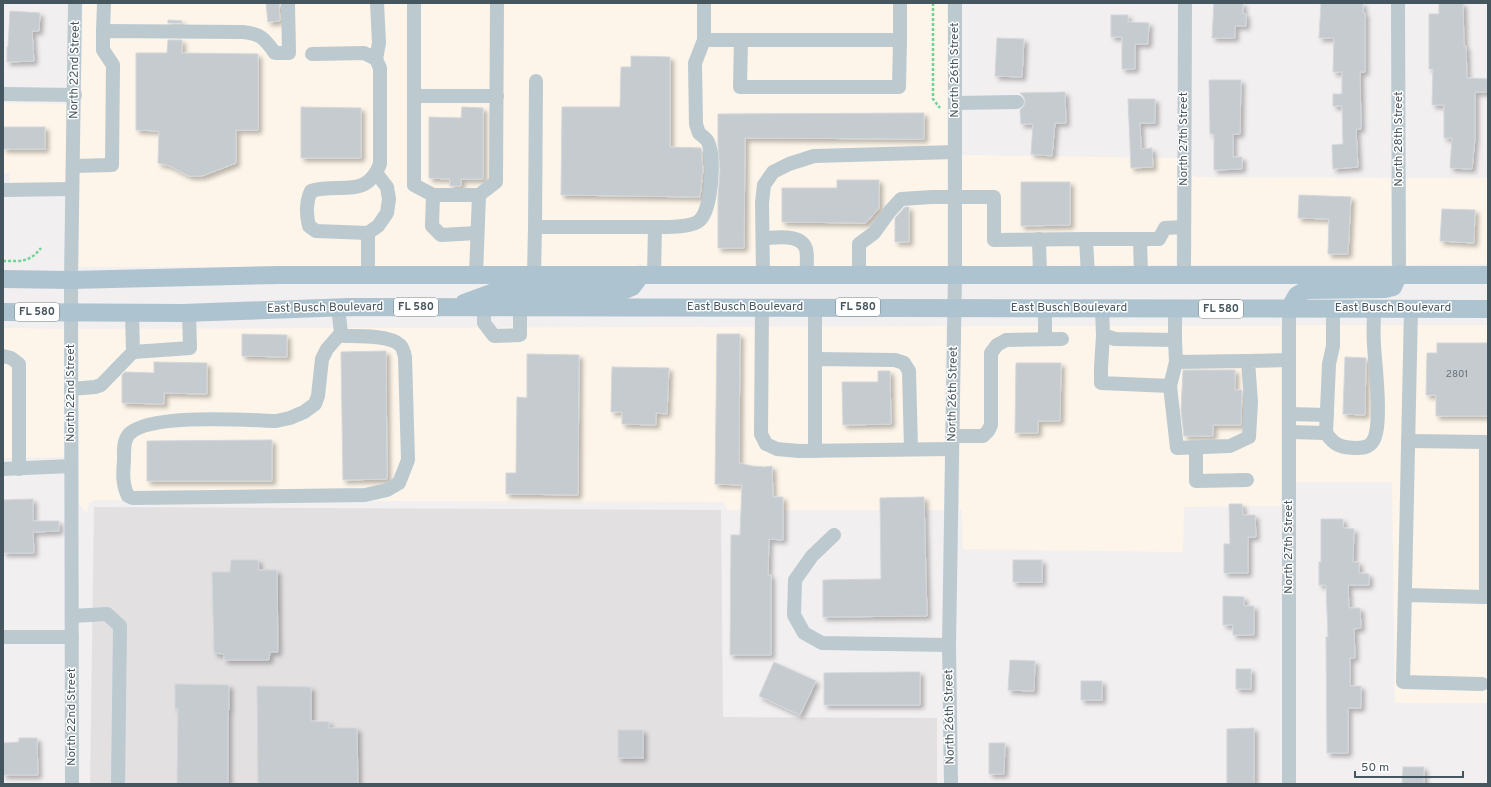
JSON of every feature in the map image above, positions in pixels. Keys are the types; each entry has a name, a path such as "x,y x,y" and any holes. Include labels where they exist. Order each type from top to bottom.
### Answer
{"main road":[{"path":"1288,309 1297,295 1306,290 1385,290 1393,287 1399,274"},
{"path":"3,279 71,280 272,275 1488,275"},
{"path":"452,307 497,291 625,290 632,287 647,275"},
{"name":"East Busch Boulevard","path":"3,312 132,313 452,307 1175,309 1488,308"}],"street":[{"name":"North 22nd Street","path":"72,784 71,280 75,95 75,3"},
{"path":"73,166 112,165 113,65 103,50 104,3"},
{"path":"103,31 242,32 256,34 266,41 275,53 289,53 288,3"},
{"path":"376,173 387,187 389,199 387,213 378,226 368,233 316,231 309,226 307,217 307,199 311,191 321,188 356,187 368,183 376,173 380,164 380,68 376,59 379,43 377,3"},
{"path":"414,3 414,185 433,195 479,195 496,182 497,3"},
{"path":"535,227 655,228 682,227 700,221 707,210 710,196 711,153 708,141 700,133 696,124 695,63 704,40 704,3"},
{"path":"741,40 740,86 899,87 900,3"},
{"name":"North 26th Street","path":"951,784 949,645 955,274 955,3"},
{"name":"North 27th Street","path":"1184,275 1185,3"},
{"name":"North 28th Street","path":"1398,3 1399,274"},
{"path":"704,40 900,40"},
{"path":"312,54 364,53 376,59"},
{"path":"534,275 536,81"},
{"path":"3,94 75,95"},
{"path":"414,96 497,96"},
{"path":"955,103 1017,102"},
{"path":"763,274 762,202 764,186 773,172 789,164 814,156 955,152"},
{"path":"3,190 72,189"},
{"path":"433,195 432,226 441,235 477,234"},
{"path":"476,275 479,195"},
{"path":"859,274 859,244 874,233 890,211 902,199 932,196 994,197 994,240 1158,238 1165,228 1184,227"},
{"path":"647,275 655,228"},
{"path":"368,233 368,275"},
{"path":"762,238 795,238 803,242 806,250 807,274"},
{"path":"1140,238 1141,275"},
{"path":"1039,239 1040,275"},
{"path":"1086,239 1088,275"},
{"path":"484,307 484,323 494,336 520,335 520,307"},
{"path":"338,308 341,333 344,336 391,340 403,348 408,460 399,483 387,490 365,495 133,498 128,496 123,481 124,440 130,433 141,426 175,419 276,421 290,418 304,412 315,404 318,396 322,359 326,349 341,333"},
{"path":"762,308 762,434 766,444 777,449 815,451 911,449 983,436 991,425 991,353 997,345 1006,340 1062,339"},
{"path":"815,308 815,451"},
{"path":"1045,308 1045,339"},
{"path":"1102,308 1103,335 1100,368 1101,383 1170,386"},
{"path":"1333,309 1333,346 1329,364 1326,433 1332,442 1343,448 1365,448 1372,443 1376,434 1378,422 1374,308"},
{"path":"1411,308 1403,682 1482,684"},
{"path":"1175,309 1176,362 1170,386 1177,448 1230,446 1249,437 1251,402 1248,360"},
{"name":"North 27th Street","path":"1288,309 1289,784"},
{"path":"71,389 101,385 133,352 190,348 189,312"},
{"path":"132,313 133,352"},
{"path":"1103,335 1115,339 1175,340"},
{"path":"3,356 11,358 19,364 19,469"},
{"path":"815,359 895,360 904,363 909,371 911,449"},
{"path":"1176,362 1288,360"},
{"path":"1288,414 1327,415"},
{"path":"1289,432 1326,433"},
{"path":"1405,595 1486,597 1486,442 1408,441"},
{"path":"1196,448 1196,481 1247,480"},
{"path":"3,469 71,466"},
{"path":"834,535 812,556 795,580 794,615 804,633 822,643 949,645"},
{"path":"72,616 107,614 120,626 118,784"},
{"path":"3,637 72,638"}],"path":[{"path":"933,3 933,99 942,110"},
{"path":"3,261 23,261 29,259 33,257 41,248"}],"shaded area":[{"path":"83,3 947,3 947,266 643,266 639,263 637,266 78,267"},
{"path":"3,103 67,104 65,193 10,192 10,173 3,173"},
{"path":"962,155 1177,158 1176,265 962,266"},
{"path":"1192,175 1196,177 1391,178 1391,265 1191,265"},
{"path":"1406,178 1488,178 1488,264 1406,265"},
{"path":"1296,325 1488,325 1488,703 1395,703 1392,482 1296,482"},
{"path":"946,326 944,510 727,510 725,504 721,502 94,500 89,503 87,513 79,504 78,329"},
{"path":"961,326 1281,326 1281,506 1184,507 1183,552 963,549 962,510 959,510"},
{"path":"3,328 64,329 64,457 3,458"},
{"path":"94,507 721,510 723,717 937,718 937,784 90,784"}],"building":[{"path":"266,3 279,3 280,21 268,22"},
{"path":"1214,3 1243,3 1243,14 1246,14 1246,26 1235,26 1235,38 1212,38"},
{"path":"1321,3 1363,3 1363,13 1365,13 1365,72 1360,72 1361,129 1356,129 1358,167 1333,169 1332,145 1343,144 1342,106 1333,106 1333,94 1342,94 1342,72 1333,72 1334,38 1319,38"},
{"path":"1439,3 1463,3 1464,46 1466,46 1467,78 1488,79 1488,92 1475,92 1475,138 1472,169 1450,168 1452,138 1444,138 1444,105 1432,105 1433,69 1429,69 1429,14 1439,14"},
{"path":"10,11 40,13 39,31 32,31 34,61 7,62"},
{"path":"1111,15 1128,15 1128,22 1149,23 1148,44 1135,44 1135,69 1122,69 1122,37 1111,37"},
{"path":"168,20 182,21 182,23 168,23"},
{"path":"997,38 1024,39 1022,77 995,76"},
{"path":"168,40 182,40 182,53 258,54 258,130 236,130 236,163 202,176 189,176 170,166 158,163 159,131 136,130 136,53 167,53"},
{"path":"631,56 670,57 670,147 701,148 703,170 700,197 561,195 562,107 620,107 621,67 631,67"},
{"path":"1209,80 1241,80 1240,134 1233,134 1233,157 1242,157 1242,169 1214,170 1214,134 1210,134"},
{"path":"1065,92 1066,123 1055,123 1052,156 1031,154 1033,124 1021,124 1020,110 1024,106 1025,101 1024,97 1020,93"},
{"path":"1128,99 1155,99 1155,123 1140,123 1141,149 1152,148 1153,167 1131,168"},
{"path":"301,107 361,108 361,158 301,158"},
{"path":"462,107 483,108 483,179 461,179 461,186 450,186 450,179 429,178 429,117 461,118"},
{"path":"924,113 924,139 745,138 744,248 718,248 718,197 720,170 718,114"},
{"path":"3,127 45,127 45,149 3,149"},
{"path":"837,180 879,180 879,208 866,223 782,222 782,188 837,188"},
{"path":"1021,182 1070,182 1070,225 1021,226"},
{"path":"1299,195 1351,197 1348,254 1328,254 1329,219 1298,218"},
{"path":"905,207 909,207 909,242 895,242 895,218"},
{"path":"1442,209 1475,210 1474,243 1440,241"},
{"path":"242,334 287,335 287,357 242,356"},
{"path":"717,334 740,334 739,463 752,466 772,466 773,497 783,497 783,540 769,539 768,575 771,575 771,655 730,655 731,535 740,535 742,485 715,484"},
{"path":"1437,343 1488,343 1488,416 1436,416 1436,395 1426,395 1427,353 1437,353"},
{"path":"386,351 387,479 343,480 341,352"},
{"path":"527,354 579,355 578,495 506,494 506,473 516,473 517,397 527,398"},
{"path":"1345,357 1366,358 1365,415 1343,414"},
{"path":"154,362 207,363 207,394 164,393 164,404 122,403 122,375 125,372 154,373"},
{"path":"1016,363 1061,363 1060,421 1038,421 1038,433 1015,433"},
{"path":"612,367 669,368 667,414 656,413 656,425 622,424 622,412 611,412"},
{"path":"1183,370 1235,370 1235,390 1242,390 1241,425 1213,425 1213,436 1184,436 1181,411"},
{"path":"878,371 890,371 891,424 843,425 842,382 878,382"},
{"path":"272,440 272,481 147,481 147,441"},
{"path":"924,497 927,616 823,617 823,580 881,579 880,498"},
{"path":"33,499 33,521 59,521 59,531 33,532 34,553 3,553 3,500"},
{"path":"1229,504 1242,504 1243,515 1255,515 1256,537 1248,537 1248,573 1224,573 1224,544 1230,544"},
{"path":"1321,519 1343,519 1343,528 1354,529 1353,562 1359,562 1359,573 1369,574 1369,585 1348,585 1349,608 1360,608 1361,628 1354,629 1355,658 1350,658 1350,686 1361,686 1361,708 1348,708 1348,753 1327,753 1326,637 1328,637 1326,585 1319,585 1319,562 1321,562"},
{"path":"231,560 258,560 259,570 277,570 278,652 270,652 269,660 224,660 224,654 214,653 212,572 230,572"},
{"path":"1013,560 1042,560 1042,582 1013,582"},
{"path":"1223,596 1244,597 1244,606 1254,606 1254,635 1233,635 1233,625 1223,625"},
{"path":"1010,660 1035,661 1034,691 1008,690"},
{"path":"774,662 816,681 800,715 759,696"},
{"path":"1236,669 1251,669 1251,689 1236,689"},
{"path":"920,672 920,705 824,705 824,673"},
{"path":"1081,681 1102,681 1102,700 1081,700"},
{"path":"175,684 229,685 228,784 177,784 178,709 175,709"},
{"path":"257,686 311,687 311,721 329,722 329,728 357,728 358,784 258,784"},
{"path":"1254,728 1254,784 1227,784 1227,729"},
{"path":"618,730 643,730 643,758 618,758"},
{"path":"19,738 37,738 38,775 3,775 3,743 19,742"},
{"path":"989,743 1005,743 1004,774 989,774"},
{"path":"1403,767 1424,767 1424,784 1402,784"}]}
